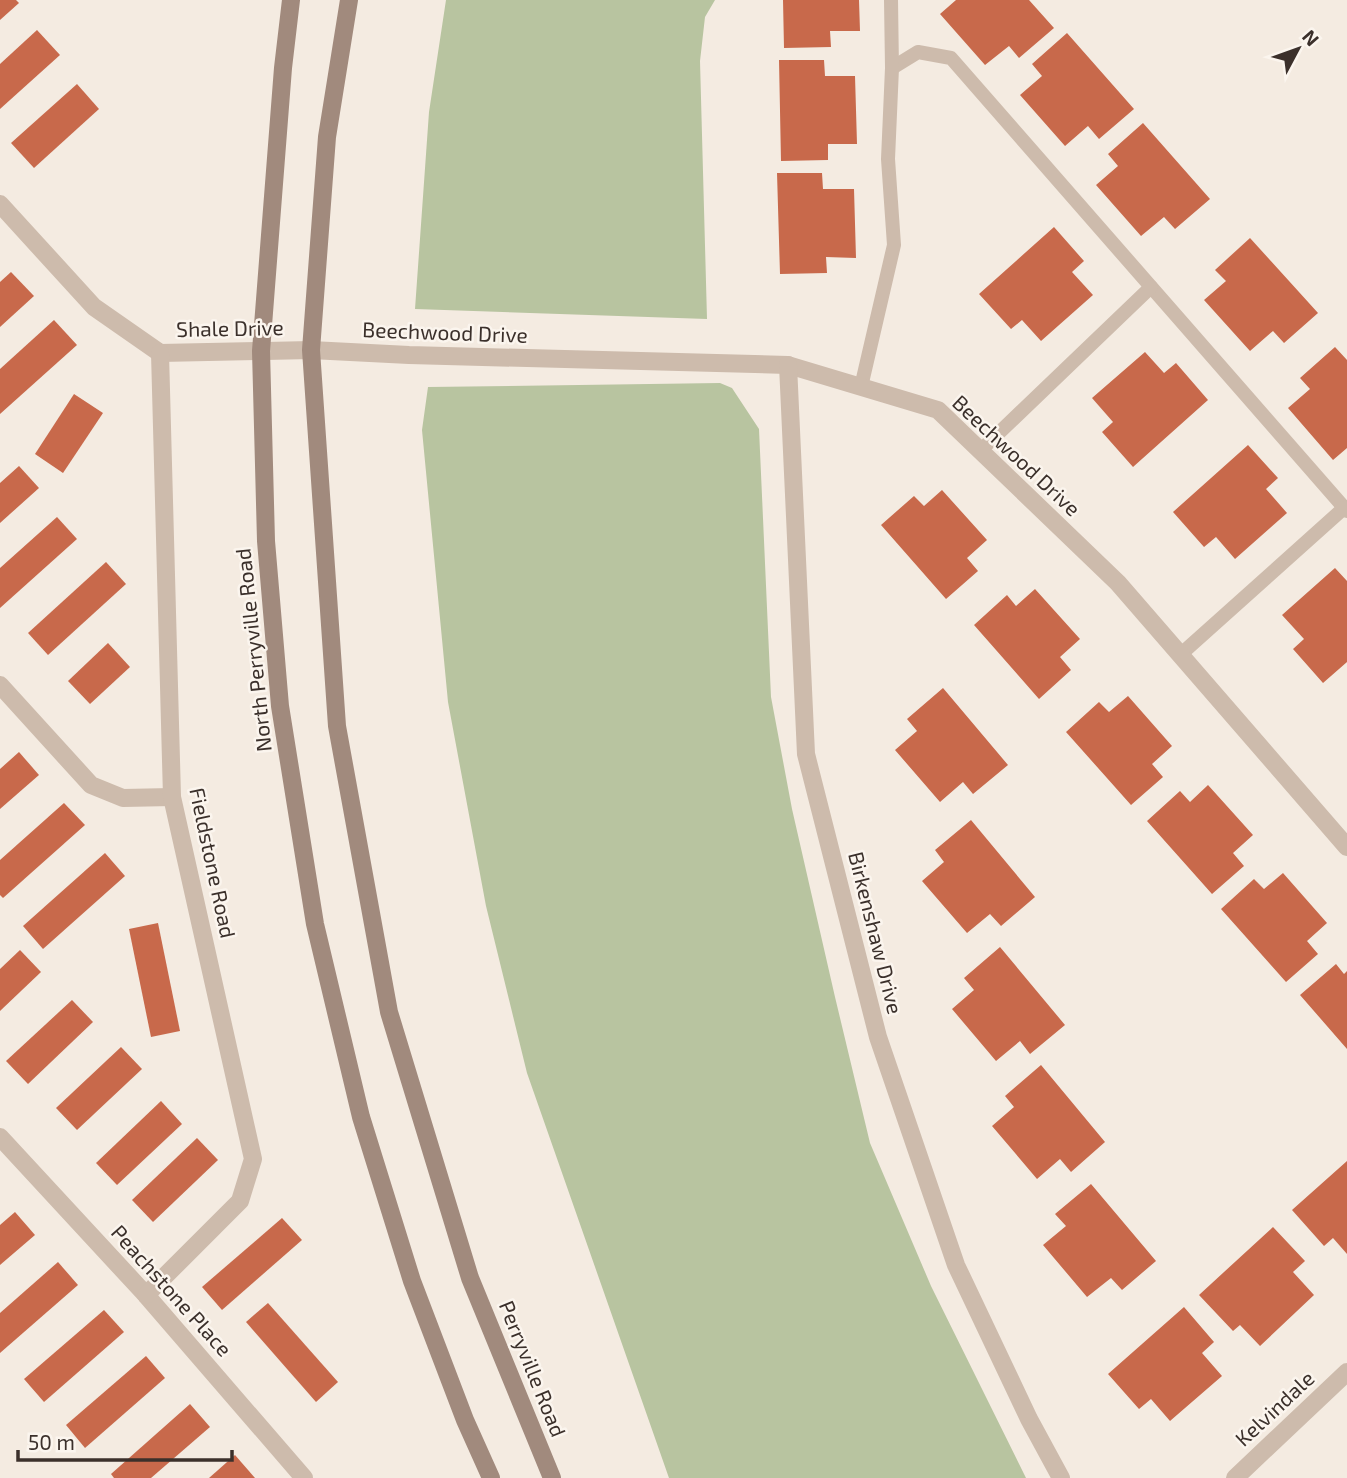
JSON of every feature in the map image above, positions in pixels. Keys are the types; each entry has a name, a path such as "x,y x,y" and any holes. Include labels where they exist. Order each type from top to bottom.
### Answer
{"main road":[{"name":"North Perryville Road","path":"291,0 282,68 261,351 266,541 280,706 314,924 361,1117 412,1281 465,1420 491,1478"},
{"path":"311,350 327,137 349,0"},
{"name":"Perryville Road","path":"311,350 337,726 389,1012 470,1278 552,1478"}],"street":[{"name":"Shale Drive","path":"0,204 94,307 160,353 311,350"},
{"name":"Beechwood Drive","path":"311,350 788,365 938,410 1118,583 1347,847"},
{"name":"Fieldstone Road","path":"146,1295 240,1201 253,1159 172,797 160,353"},
{"name":"Birkenshaw Drive","path":"788,365 806,754 878,1037 956,1265 1029,1419 1061,1478"},
{"path":"0,685 91,785 123,798 172,797"},
{"name":"Peachstone Place","path":"0,1137 146,1295 304,1478"},
{"name":"Kelvindale","path":"1235,1478 1347,1372"}],"lane":[{"path":"861,387 894,245 888,159 892,68 891,0"},
{"path":"892,68 918,52 951,58 1346,509 1180,655"},
{"path":"980,451 1151,287"}],"green space":[{"path":"446,0 715,0 705,17 700,61 707,319 415,309 429,112"},
{"path":"720,383 732,388 759,429 771,697 792,809 870,1143 931,1286 1026,1478 669,1478 527,1073 486,906 448,702 422,430 428,387"}],"building":[{"path":"0,0 16,0 19,3 0,20"},
{"path":"783,0 859,0 860,31 830,31 831,47 784,48"},
{"path":"956,0 1029,0 1054,28 1019,58 1009,46 985,65 940,14"},
{"path":"37,30 60,55 0,109 0,64"},
{"path":"1067,33 1134,109 1099,139 1088,126 1065,146 1020,95 1042,76 1032,64"},
{"path":"779,60 824,60 825,76 855,76 857,144 828,144 828,160 781,161"},
{"path":"77,84 99,109 34,168 11,143"},
{"path":"1143,123 1210,199 1175,229 1164,217 1141,236 1096,185 1118,166 1108,154"},
{"path":"777,173 822,173 823,189 854,189 856,258 826,257 827,273 780,274"},
{"path":"1054,227 1084,261 1072,272 1093,295 1041,341 1022,320 1011,329 979,294"},
{"path":"1250,238 1318,313 1284,343 1273,331 1250,351 1204,300 1226,281 1215,270"},
{"path":"11,272 34,296 0,327 0,282"},
{"path":"54,320 77,345 0,414 0,369"},
{"path":"1335,347 1347,360 1347,448 1333,460 1288,408 1310,389 1300,378"},
{"path":"1145,352 1164,373 1176,363 1208,400 1133,467 1102,432 1113,422 1092,398"},
{"path":"74,394 103,413 63,473 35,454"},
{"path":"1248,445 1278,478 1266,489 1287,513 1235,559 1216,537 1204,547 1173,512"},
{"path":"19,466 39,488 0,523 0,483"},
{"path":"942,490 987,540 967,558 978,571 946,599 881,525 914,496 924,506"},
{"path":"57,517 77,539 0,608 0,568"},
{"path":"106,562 126,584 48,655 28,633"},
{"path":"1335,568 1347,581 1347,662 1323,683 1293,649 1304,639 1282,615"},
{"path":"1035,589 1080,639 1060,657 1071,670 1039,699 974,625 1007,595 1016,606"},
{"path":"108,643 130,667 90,704 68,681"},
{"path":"943,688 1008,765 973,794 963,782 940,802 895,750 917,731 907,719"},
{"path":"1128,696 1172,746 1152,764 1163,777 1131,805 1066,732 1099,702 1109,712"},
{"path":"19,752 39,775 0,809 0,769"},
{"path":"1208,785 1253,835 1233,853 1244,866 1212,894 1147,821 1180,791 1190,802"},
{"path":"64,803 85,825 3,898 0,895 0,860"},
{"path":"971,820 1035,897 1001,926 990,914 967,933 922,881 944,862 935,850"},
{"path":"105,853 125,876 43,949 23,926"},
{"path":"1283,873 1327,923 1307,941 1318,954 1286,982 1221,909 1254,879 1264,889"},
{"path":"158,923 180,1031 151,1037 129,929"},
{"path":"1000,947 1065,1025 1030,1054 1020,1041 996,1061 952,1009 974,990 964,978"},
{"path":"20,950 41,972 0,1011 0,969"},
{"path":"1336,964 1344,974 1347,971 1347,1049 1300,995"},
{"path":"72,1000 93,1022 28,1084 6,1061"},
{"path":"121,1047 142,1069 77,1130 56,1108"},
{"path":"1041,1065 1105,1142 1071,1172 1060,1159 1037,1179 992,1126 1014,1107 1005,1096"},
{"path":"161,1101 182,1124 117,1185 96,1163"},
{"path":"197,1138 218,1160 153,1222 132,1200"},
{"path":"1347,1161 1347,1254 1333,1238 1324,1246 1292,1210"},
{"path":"1091,1184 1156,1261 1122,1290 1111,1278 1087,1297 1043,1245 1066,1226 1055,1214"},
{"path":"15,1212 35,1235 0,1265 0,1225"},
{"path":"282,1218 302,1240 222,1310 202,1287"},
{"path":"1273,1227 1305,1261 1293,1272 1314,1295 1260,1346 1240,1325 1233,1331 1199,1295"},
{"path":"58,1262 78,1285 0,1353 0,1313"},
{"path":"268,1303 338,1382 316,1402 246,1322"},
{"path":"1184,1307 1214,1342 1202,1353 1222,1376 1170,1421 1151,1399 1139,1409 1108,1374"},
{"path":"104,1310 124,1332 44,1402 24,1379"},
{"path":"146,1356 165,1378 85,1448 66,1425"},
{"path":"190,1404 210,1427 151,1478 114,1478 111,1474"},
{"path":"235,1455 255,1478 209,1478"}]}
